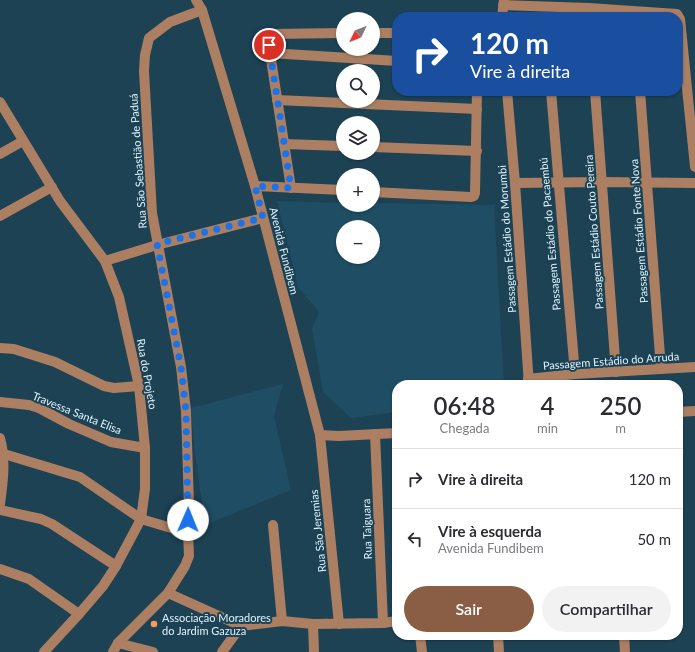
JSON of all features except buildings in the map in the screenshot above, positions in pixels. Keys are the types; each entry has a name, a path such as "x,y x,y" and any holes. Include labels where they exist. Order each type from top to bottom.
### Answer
{"street":[{"name":"Avenida Fundibem","path":"196,0 202,10 255,186 320,435"},
{"path":"503,12 504,2 546,12 590,12"},
{"name":"Rua São Sebastião de Paduá","path":"113,652 118,643 168,593 185,566 189,556 186,411 181,367 152,213 144,71 145,55 149,38 170,22 202,10"},
{"path":"291,188 268,37 270,34 336,33"},
{"path":"380,33 392,33"},
{"path":"270,53 392,61"},
{"path":"683,54 695,167"},
{"path":"380,192 474,196 476,193 477,96"},
{"name":"Passagem Estádio do Morumbi","path":"507,96 529,380"},
{"name":"Passagem Estádio do Pacaembú","path":"551,96 574,374"},
{"name":"Passagem Estádio Couto Pereira","path":"595,96 616,372"},
{"name":"Passagem Estádio Fonte Nova","path":"640,96 661,369"},
{"path":"277,100 477,108"},
{"name":"Rua do Projeto","path":"0,102 52,187 79,227 105,261 120,304 139,386 145,448 145,489 141,519 116,566 102,586 79,614 44,652"},
{"path":"0,154 23,141"},
{"path":"284,144 336,146"},
{"path":"380,147 476,151"},
{"path":"515,183 695,183"},
{"path":"255,186 336,190"},
{"path":"0,216 52,187"},
{"path":"105,261 157,244 263,218"},
{"path":"0,348 14,349 55,362 104,386 114,388 139,386"},
{"name":"Passagem Estádio do Arruda","path":"540,380 574,374 695,368"},
{"name":"Travessa Santa Elisa","path":"0,402 29,405 39,408 69,424 111,442 145,448"},
{"path":"683,412 695,411"},
{"path":"320,435 392,433"},
{"name":"Rua Taiguara","path":"375,434 383,623"},
{"name":"Rua São Jeremias","path":"320,435 339,624"},
{"path":"0,438 4,454 0,504"},
{"path":"4,454 80,477 141,519 188,533"},
{"path":"0,510 41,519 52,524 116,566"},
{"path":"274,525 282,621"},
{"path":"0,569 29,579 40,585 79,614"},
{"path":"168,593 240,626 282,621 313,624 392,622"},
{"path":"313,624 314,652"},
{"path":"222,652 240,626"},
{"path":"421,640 422,652"},
{"path":"498,640 499,652"},
{"path":"624,640 625,652"},
{"path":"118,643 153,652"}],"shaded area":[{"path":"277,201 336,203 336,212 380,212 380,203 494,205 504,380 392,380 392,413 351,418 323,392 312,329 319,312 298,287"},
{"path":"283,384 274,416 291,490 205,525 194,445 191,408"}],"place":[{"name":"Associação Moradores do Jardim Gazuza","path":"154,624"}],"route":[{"path":"188,520 189,506 186,411 181,367 157,244 263,218 255,186 291,188 269,45"}]}
